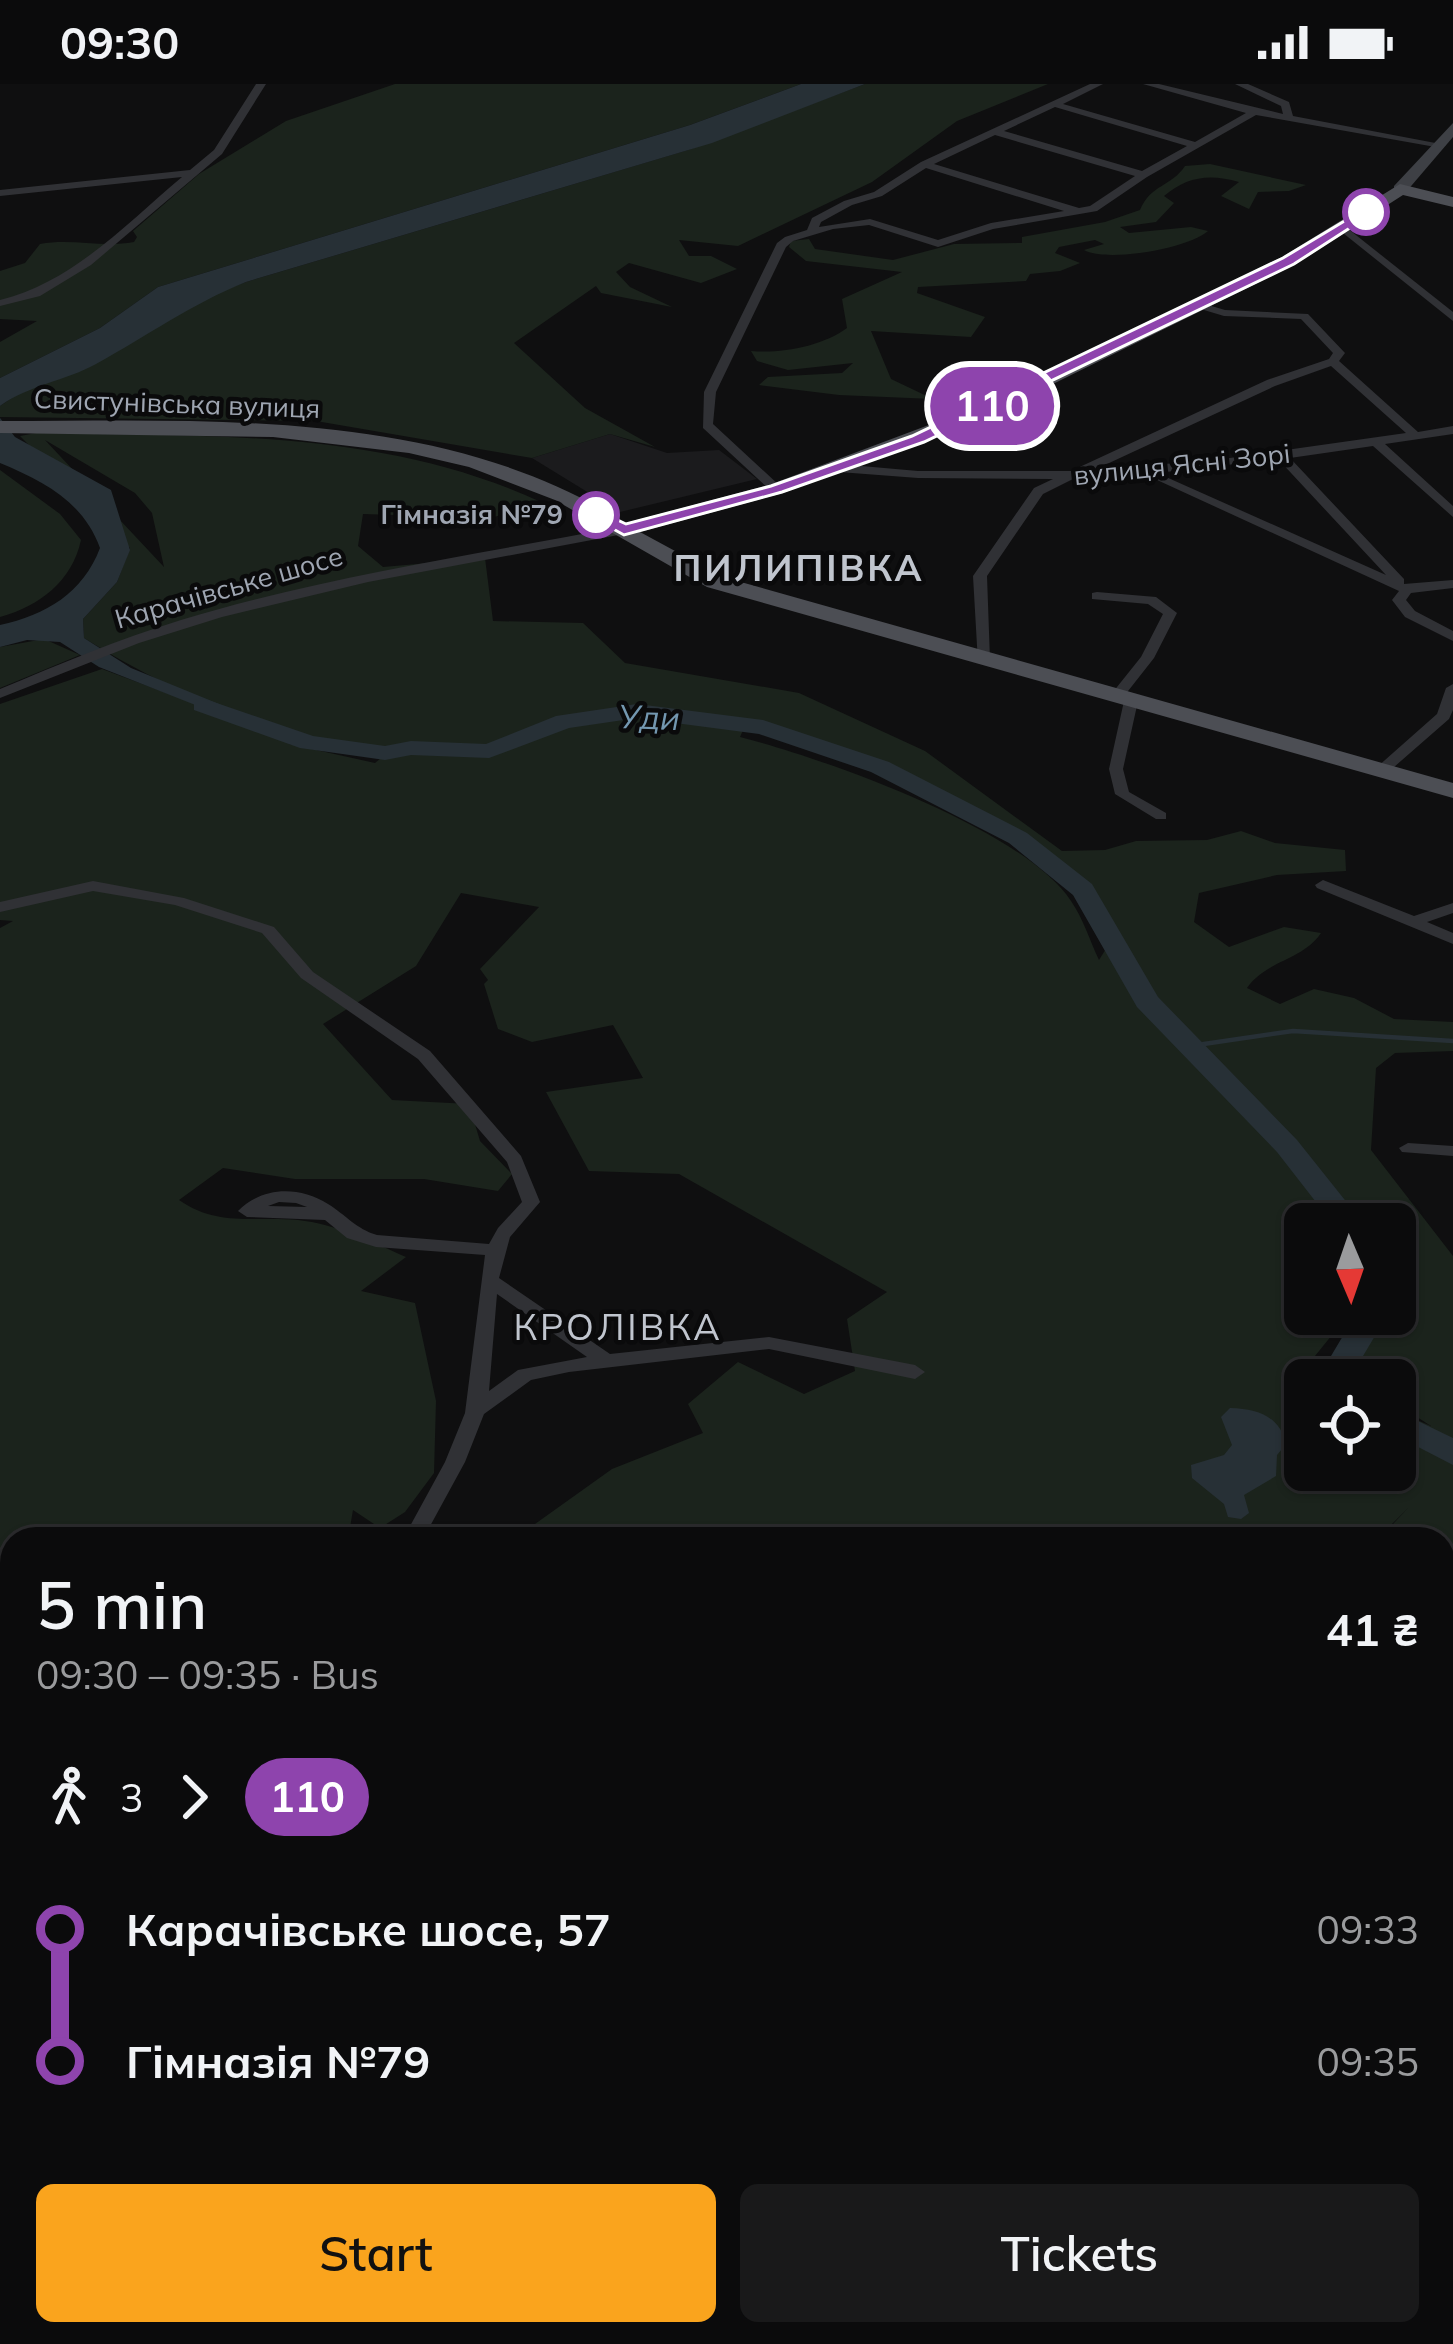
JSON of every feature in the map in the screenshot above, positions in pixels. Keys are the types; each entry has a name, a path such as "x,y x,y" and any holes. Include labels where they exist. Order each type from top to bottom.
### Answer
{"main road":[{"name":"Карачівське шосе","path":"624,530 776,489 981,412 1288,261 1400,189 1443,151 1453,128"},
{"path":"1400,189 1453,202"},
{"name":"Свистунівська вулиця","path":"0,427 271,430 388,444 542,485 624,530 676,567 715,582 1453,790"}],"street":[{"path":"0,303 36,294 87,263 218,152 261,84"},
{"path":"812,230 816,220 878,194 925,164 1098,84"},
{"path":"1148,84 1255,112 1443,151"},
{"path":"1240,84 1273,94 1286,104 1289,118"},
{"path":"1054,104 1198,146"},
{"path":"776,489 707,425 710,392 781,244 812,230 870,222 938,244 991,226 1093,209 1255,112"},
{"path":"994,132 1143,175"},
{"path":"925,164 1081,212"},
{"path":"0,193 190,173"},
{"path":"1342,227 1453,318"},
{"path":"982,660 980,576 1038,490 1271,383 1334,361 1340,353 1298,313 1224,313 1198,305"},
{"path":"1334,361 1417,436"},
{"name":"вулиця Ясні Зорі","path":"839,468 933,478 1150,473 1453,430"},
{"path":"1376,442 1453,514"},
{"path":"1281,455 1407,590"},
{"path":"1150,473 1407,590 1453,584"},
{"name":"Карачівське шосе","path":"0,694 135,640 336,584 624,530"},
{"path":"1407,590 1399,600 1424,622 1453,637"},
{"path":"1097,596 1151,600 1170,613 1123,699 1116,769 1122,794 1161,816"},
{"path":"1381,771 1444,716 1453,688"},
{"path":"1323,885 1453,939"},
{"path":"0,907 93,886 178,901 268,930 308,975 424,1055 514,1160 531,1202 496,1250 475,1412 420,1527"},
{"path":"1413,921 1453,908"},
{"path":"1408,1148 1453,1150"},
{"path":"330,1214 353,1234 376,1241 496,1250"},
{"path":"490,1281 608,1362"},
{"path":"475,1412 525,1375 769,1343 915,1372"}],"shaded area":[{"path":"395,84 801,84 690,125 158,287 100,328 0,378 0,342 37,321 0,319 0,271 25,263 40,244 134,242 133,231 199,174 286,121"},
{"path":"801,84 865,84 712,143 246,282 96,364 0,406 0,378 100,328 158,287 690,125"},
{"path":"865,84 1048,84 957,121 872,182 738,246 679,240 689,256 711,256 737,269 701,283 629,263 616,272 630,287 672,307 601,293 596,286 514,343 585,408 655,447 610,434 532,458 316,421 0,417 0,406 19,393 186,304 688,150"},
{"path":"1210,164 1306,185 1258,192 1249,209 1221,196 1239,182 1208,177 1189,181 1164,196 1174,203 1156,222 1120,227 1129,233 1191,227 1208,231 1184,243 1129,254 1084,250 1104,244 1095,240 1059,247 1055,253 1080,263 1030,274 1026,281 918,287 917,293 985,317 971,337 871,331 891,379 933,399 759,385 768,377 842,373 853,363 788,370 757,361 751,351 826,340 847,328 842,299 902,272 806,261 789,247 791,241 809,239 815,249 893,260 954,244 1022,243 1022,237 1105,222 1140,210 1150,195 1185,166"},
{"path":"0,418 15,437 111,490 130,550 117,582 83,619 84,638 131,668 241,713 241,723 99,667 60,642 27,640 0,647 0,625 61,600 84,578 100,548 72,505 46,485 0,463"},
{"path":"610,434 667,453 719,450 757,479 620,512 532,458"},
{"path":"20,436 230,437 356,449 418,461 541,502 491,518 363,514 358,546 383,567 485,558 493,621 583,623 625,663 799,693 925,751 1062,851 1105,850 1136,841 1207,840 1241,831 1275,843 1345,850 1346,871 1277,875 1199,893 1194,922 1229,947 1284,927 1321,933 1247,988 1280,1004 1314,989 1354,998 1394,1019 1453,1022 1453,1051 1395,1053 1376,1068 1371,1150 1412,1203 1338,1203 1268,1120 1153,999 1095,891 1008,825 903,772 747,721 740,737 820,761 919,800 968,823 1047,874 1071,901 1099,960 1109,944 1145,1005 1276,1143 1323,1203 1284,1203 1284,1335 1332,1335 1315,1356 1318,1359 1284,1359 1284,1491 1416,1491 1416,1420 1431,1426 1416,1416 1416,1359 1363,1359 1358,1352 1365,1335 1416,1335 1416,1208 1453,1256 1453,1527 1390,1527 1408,1508 1389,1527 531,1527 612,1469 703,1433 688,1404 738,1362 804,1394 855,1371 847,1319 887,1292 679,1174 589,1171 546,1092 643,1078 613,1025 532,1042 498,1029 484,984 488,980 480,969 539,907 461,893 416,966 323,1024 392,1100 469,1104 480,1141 512,1174 498,1191 424,1179 295,1179 223,1168 179,1200 222,1217 326,1225 406,1257 361,1291 415,1303 436,1401 434,1473 405,1512 382,1527 353,1510 350,1527 0,1527 0,928 13,921 0,920 0,704 102,669 293,740 289,744 375,763 394,747 331,743 268,726 172,686 84,638 83,619 117,582 130,548","holes":["45,440 135,493 152,513 164,567"]},
{"path":"0,470 60,514 81,540 70,568 52,590 0,617"},
{"path":"44,639 80,655 0,688 0,647"},
{"path":"1230,1408 1265,1415 1284,1437 1276,1476 1244,1495 1249,1513 1241,1519 1228,1517 1224,1504 1192,1478 1191,1465 1224,1455 1232,1445 1221,1417"}],"waterway":[{"name":"Уди","path":"202,705 309,743 385,753 411,748 489,751 564,721 637,711 763,727 880,767 1018,838 1083,890 1147,1001 1287,1146 1332,1203"},
{"path":"1190,1046 1293,1031 1453,1041"},
{"name":"Уди","path":"1349,1359 1360,1335"},
{"name":"Уди","path":"1416,1433 1453,1453"}],"bus line":[{"name":"110","path":"596,515 624,530 776,489 918,439 1288,261 1366,212"}],"place":[{"name":"Гімназія №79","path":"596,515"}],"district":[{"name":"ПИЛИПІВКА","path":"799,568"},
{"name":"КРОЛІВКА","path":"618,1327"}]}
